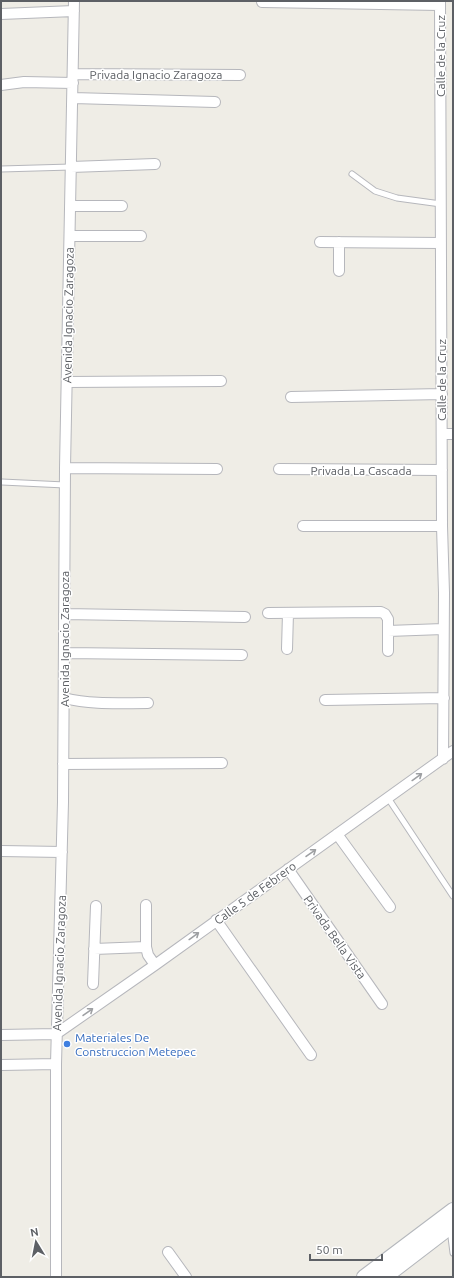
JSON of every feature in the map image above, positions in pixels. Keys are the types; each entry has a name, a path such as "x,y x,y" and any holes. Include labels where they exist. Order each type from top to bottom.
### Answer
{"main road":[{"path":"364,1277 451,1219"},
{"path":"385,1277 451,1219"}],"street":[{"path":"262,2 440,3"},
{"name":"Calle de la Cruz","path":"440,3 442,526 448,593 443,629 443,759"},
{"path":"1,14 74,6"},
{"name":"Avenida Ignacio Zaragoza","path":"56,1277 56,1034 62,852 65,468 74,6"},
{"name":"Privada Ignacio Zaragoza","path":"1,85 73,79 240,74"},
{"path":"73,98 215,102"},
{"path":"72,166 155,164"},
{"path":"70,206 122,206"},
{"path":"70,236 141,236"},
{"path":"320,242 441,243"},
{"path":"338,242 339,271"},
{"path":"67,382 222,381"},
{"path":"292,397 442,394"},
{"path":"442,434 453,434"},
{"path":"65,468 217,469"},
{"name":"Privada La Cascada","path":"279,469 442,470"},
{"path":"303,526 442,526"},
{"path":"268,613 381,612 387,616 388,651"},
{"path":"287,649 288,613"},
{"path":"64,614 245,617"},
{"path":"388,631 443,629"},
{"path":"64,654 242,655"},
{"path":"64,698 81,702 110,704 148,703"},
{"path":"325,700 444,698"},
{"name":"Calle 5 de Febrero","path":"56,1034 155,965 453,751"},
{"path":"63,764 222,763"},
{"path":"337,834 390,907"},
{"path":"1,851 62,852"},
{"name":"Privada Bella Vista","path":"288,869 382,1004"},
{"path":"146,904 146,947 147,953 155,965"},
{"path":"93,984 96,906"},
{"path":"216,920 311,1055"},
{"path":"94,949 146,947"},
{"path":"1,1035 56,1034"},
{"path":"1,1065 56,1064"},
{"path":"168,1252 186,1277"}],"lane":[{"path":"1,169 72,166"},
{"path":"352,174 375,191 398,198 441,204"},
{"path":"2,482 65,485"},
{"path":"388,798 453,896"},
{"path":"451,1219 453,1253"}],"place":[{"name":"Materiales De Construccion Metepec","path":"67,1044"}]}
